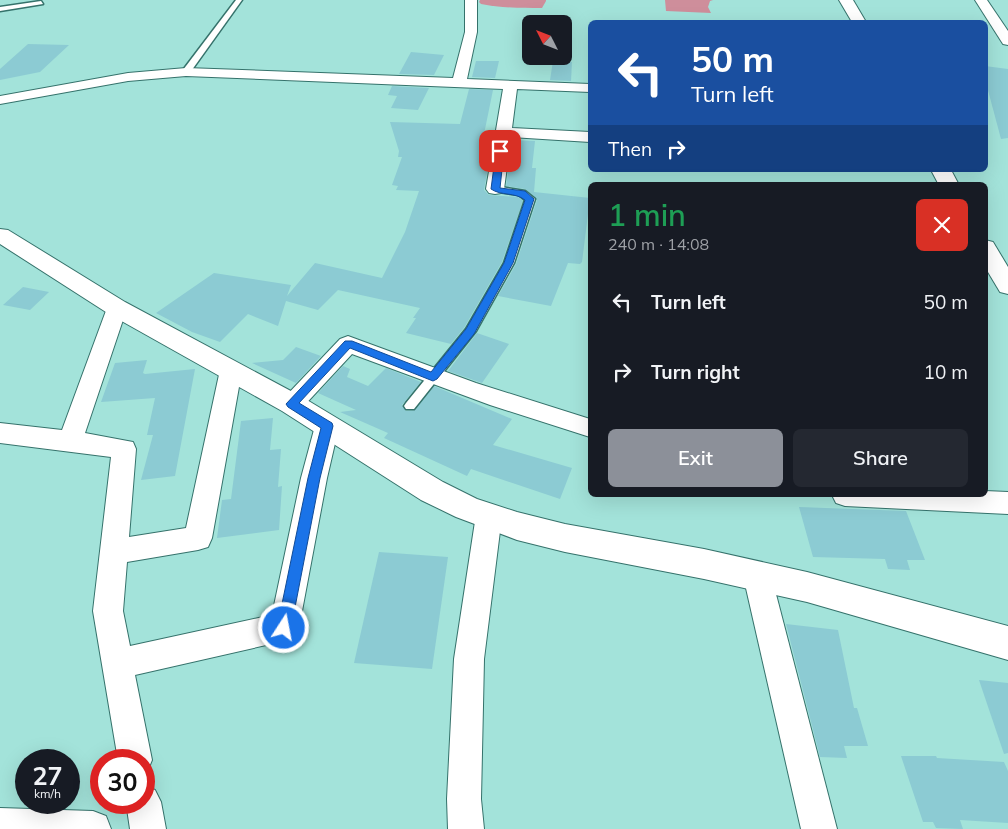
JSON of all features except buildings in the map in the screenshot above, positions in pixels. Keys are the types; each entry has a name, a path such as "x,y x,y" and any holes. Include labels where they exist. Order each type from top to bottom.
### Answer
{"street":[{"path":"459,82 471,32 472,0"},
{"path":"846,0 858,20"},
{"path":"981,0 1008,41"},
{"path":"0,100 128,77 186,72 588,88"},
{"path":"495,189 502,132 511,84"},
{"path":"502,132 588,137"},
{"path":"0,235 117,308 292,404 432,491 489,516 517,526 565,538 758,575 1008,642"},
{"path":"988,252 1008,287"},
{"path":"70,441 117,308"},
{"path":"292,404 348,344 433,377 524,409 588,427"},
{"path":"114,552 198,538 231,370"},
{"path":"117,664 284,628 314,478 328,426"},
{"path":"0,432 124,449 108,611 133,749"},
{"path":"886,497 1008,503"},
{"path":"466,829 464,799 468,660 489,516"},
{"path":"758,575 819,829"},
{"path":"145,814 148,829"},
{"path":"0,826 93,829"}],"lane":[{"path":"186,72 239,0"},
{"path":"0,9 41,3"},
{"path":"410,406 470,331 509,263 530,199 522,193 495,189"}],"shaded area":[{"path":"480,0 546,1 542,8 527,8 481,4"},
{"path":"665,0 713,0 710,1 708,7 711,13 666,11"}],"route":[{"path":"284,628 314,478 328,426 292,404 348,344 433,377 470,331 509,263 530,199 522,193 495,189 500,151"}]}
